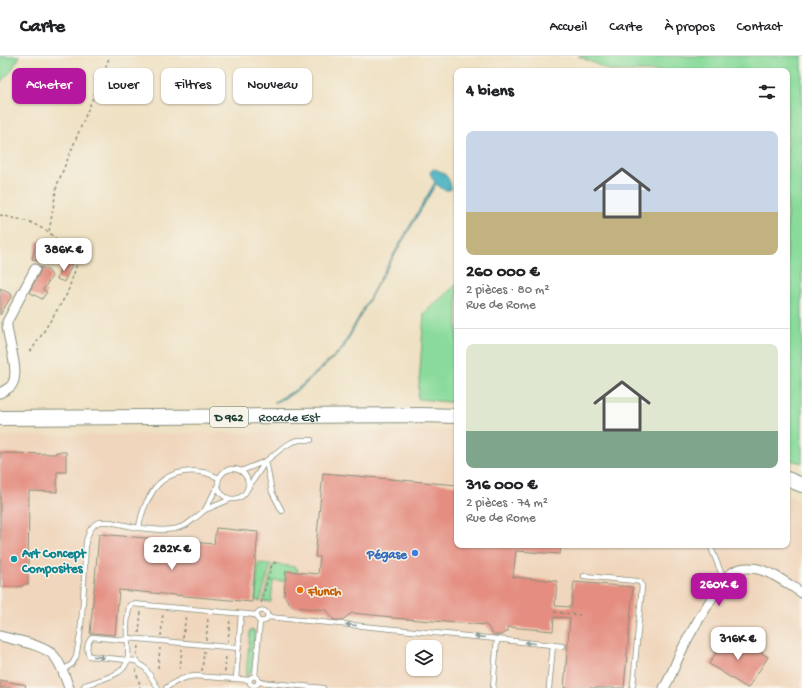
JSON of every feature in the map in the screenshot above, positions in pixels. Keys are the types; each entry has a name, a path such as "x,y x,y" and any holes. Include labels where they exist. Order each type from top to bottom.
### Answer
{"main road":[{"name":"Rocade Est","path":"0,418 454,416"},
{"path":"790,479 802,485"}],"street":[{"path":"0,393 10,387 15,379 13,352 7,322 35,269"},
{"path":"664,688 669,680 681,651 701,615 724,580 737,570 756,568 765,571 802,593"},
{"path":"0,636 45,649 54,656 63,670 69,688"}],"lane":[{"path":"205,510 242,497 245,495 266,461 292,442 299,440 311,440"},
{"path":"241,471 266,461"},
{"path":"266,461 272,492 282,511"},
{"path":"63,670 72,664 76,657 80,636 83,602 86,541 90,530 94,525 99,522 110,522 139,528 162,530 176,529 194,520 205,510 218,484 219,478 225,472 237,469 244,473 248,480 248,488"},
{"path":"139,528 139,522 144,508 154,488 169,476 178,472 193,471 203,472 219,478"},
{"path":"218,484 221,493 231,500"},
{"path":"711,548 724,580"},
{"path":"584,576 636,581 640,582 642,586 632,688"},
{"path":"83,688 118,673 122,670 128,660 127,634 130,605 133,604 257,615 262,611 267,613 268,617"},
{"path":"236,679 241,614"},
{"path":"257,615 257,619 260,621 255,676 258,678 259,682"},
{"path":"260,621 265,621 268,617"},
{"path":"268,617 562,646"},
{"path":"158,688 146,669 136,661 89,656 87,643 92,638 123,640 128,638 239,648"},
{"path":"493,688 498,639"},
{"path":"549,688 553,645"},
{"path":"166,688 177,680 195,676 250,680 255,676"},
{"path":"250,680 254,687 259,682"},
{"path":"259,682 323,688"}],"path":[{"path":"49,232 57,185 110,56"},
{"path":"0,214 30,222 49,232 77,264 67,294 30,352"},
{"path":"261,603 272,564 277,562"},
{"path":"140,688 136,672 136,661 141,605"},
{"path":"554,612 580,615"}],"shaded area":[{"path":"454,430 454,548 790,548 790,497 802,503 802,688 0,688 0,436"}],"green space":[{"path":"0,56 20,56 11,71 0,83"},
{"path":"578,56 802,56 802,463 790,460 790,68 604,68"},
{"path":"454,287 454,403 418,399 424,313"},
{"path":"258,563 271,564 260,601 255,600"},
{"path":"274,564 295,567 297,568 298,572 286,572 285,581 273,581 271,602 263,601"},
{"path":"250,630 255,631 251,672 246,677"}],"water":[{"path":"433,169 446,175 450,181 451,189 444,190 436,184 377,285 343,349 302,387 277,402 274,402 301,386 342,348 378,282 435,182 430,172"}],"building":[{"path":"37,241 45,244 40,262 32,259"},
{"path":"63,262 72,265 64,282 57,279"},
{"path":"41,267 49,271 52,276 43,290 47,292 42,299 29,292 40,272"},
{"path":"0,288 12,295 0,315"},
{"path":"56,452 66,452 66,472 57,472 57,492 29,491 28,584 16,587 0,587 0,453 56,454"},
{"name":"Pégase","path":"323,473 454,485 454,548 561,548 560,554 516,551 513,577 557,581 555,606 571,607 574,582 633,587 624,688 564,688 570,618 554,617 553,631 508,627 508,631 502,635 494,635 486,625 392,618 352,613 342,620 334,620 327,610 293,607 284,596 286,571 318,574 320,557 315,557"},
{"path":"216,528 258,532 252,602 119,590 115,635 90,634 99,534 214,544"},
{"path":"729,633 768,657 748,688 709,664"},
{"path":"0,680 26,685 25,688 0,688"}],"place":[{"name":"Pégase","path":"415,553"},
{"name":"Art Concept Composites","path":"14,559"},
{"name":"Flunch","path":"300,590"}]}
